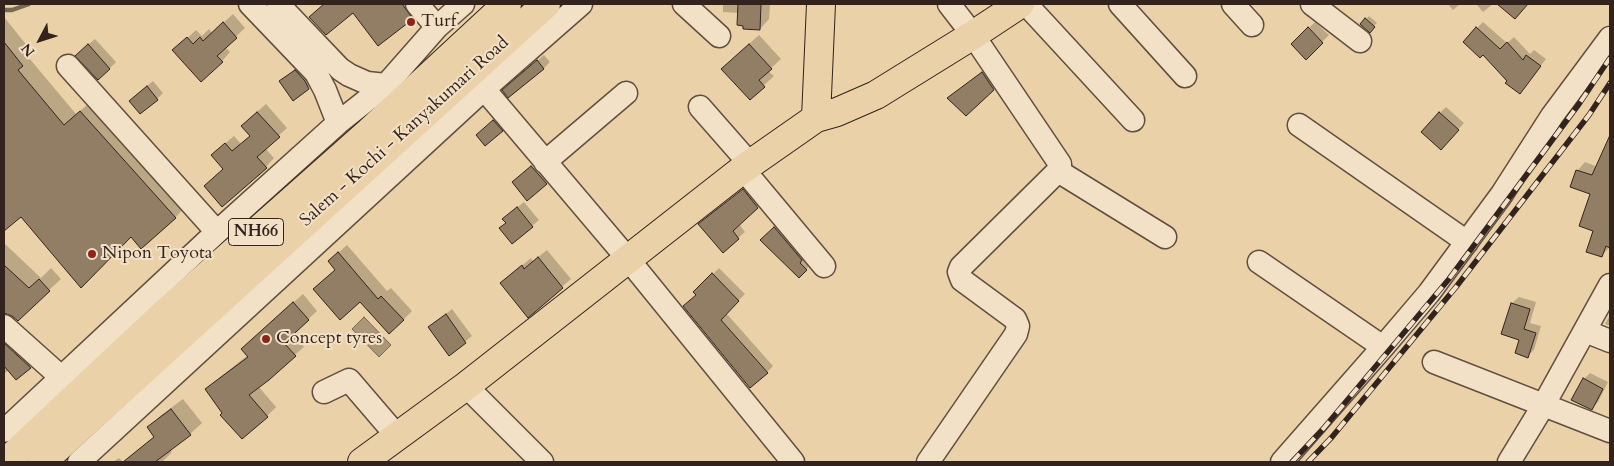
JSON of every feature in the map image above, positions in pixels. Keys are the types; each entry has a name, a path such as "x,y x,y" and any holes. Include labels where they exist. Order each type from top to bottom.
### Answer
{"main road":[{"name":"Salem - Kochi - Kanyakumari Road","path":"6,462 164,313 369,132 507,4"},
{"name":"Salem - Kochi - Kanyakumari Road","path":"42,462 546,4"},
{"path":"816,118 821,4"},
{"path":"362,462 466,386 746,166 816,118 837,112 876,94 1020,4"}],"street":[{"path":"250,4 316,73 325,90 338,124"},
{"path":"278,4 349,76 367,83 386,85"},
{"path":"417,4 437,27"},
{"path":"4,431 211,237 338,124 386,85 437,27 463,4"},
{"path":"79,462 484,89 581,4"},
{"path":"684,4 719,36"},
{"path":"928,462 1016,334 1018,326 1015,320 962,280 961,267 1060,168 1058,160 950,4"},
{"path":"1026,4 1133,120"},
{"path":"1120,4 1185,76"},
{"path":"1233,4 1252,25"},
{"path":"1312,4 1360,41"},
{"path":"1282,462 1384,347 1429,292 1502,194 1552,116 1610,38"},
{"path":"68,66 211,237"},
{"path":"484,89 628,259 793,462"},
{"path":"545,162 626,93"},
{"path":"78,97 211,237"},
{"path":"700,107 824,266"},
{"path":"1299,125 1467,242"},
{"path":"1058,171 1165,237"},
{"path":"1259,262 1384,347"},
{"path":"1509,462 1544,406 1610,285"},
{"path":"4,326 61,377"},
{"path":"1585,332 1610,341"},
{"path":"1434,362 1610,430"},
{"path":"324,392 349,380 397,436"},
{"path":"466,386 542,462"}],"shaded area":[{"path":"364,317 391,345 379,357 352,329"}],"building":[{"path":"324,4 402,4 413,19 378,46 353,13 326,35 309,17"},
{"path":"738,4 761,4 760,30 743,29 743,26 737,25"},
{"path":"1497,4 1528,4 1515,19"},
{"path":"1365,18 1375,27 1370,33 1360,24"},
{"path":"223,22 237,38 217,56 223,62 201,82 172,50 187,37 193,44 200,37 203,41"},
{"path":"1308,27 1323,43 1306,60 1291,44"},
{"path":"1476,27 1500,49 1507,42 1523,60 1526,55 1541,66 1520,94 1505,83 1507,81 1483,55 1480,58 1463,42"},
{"path":"4,42 23,66 18,70 64,125 80,111 176,218 141,249 131,237 81,288 21,217 4,231"},
{"path":"88,44 110,69 98,80 75,56"},
{"path":"749,44 772,69 759,80 765,87 750,100 721,69"},
{"path":"537,60 544,69 508,98 502,90"},
{"path":"295,70 305,81 309,89 293,101 279,81"},
{"path":"982,72 994,90 966,116 947,98"},
{"path":"147,86 158,100 140,114 129,101"},
{"path":"257,112 280,137 257,157 267,168 222,207 204,186 223,169 211,155 225,143 232,151 250,136 241,126"},
{"path":"1439,112 1459,130 1441,150 1421,132"},
{"path":"493,120 503,131 485,146 476,135"},
{"path":"1610,135 1610,248 1606,246 1602,257 1586,252 1593,231 1579,226 1590,194 1570,187 1576,170 1592,175"},
{"path":"531,166 547,184 527,201 512,182"},
{"path":"743,189 758,208 733,231 739,239 723,253 698,224"},
{"path":"517,207 533,227 512,244 499,228 506,223 502,219"},
{"path":"774,227 802,260 800,263 807,270 799,278 760,240"},
{"path":"338,252 378,299 381,296 404,320 389,334 360,302 340,320 313,289 335,270 328,261"},
{"path":"538,257 563,288 528,318 500,283 522,265 524,269"},
{"path":"4,265 29,288 39,279 50,291 18,321 4,313"},
{"path":"712,273 739,301 721,320 768,373 750,388 683,306 696,295 693,292"},
{"path":"293,302 309,320 284,343 296,356 249,395 268,417 242,439 220,415 222,413 205,389 248,357 241,349"},
{"path":"1511,303 1530,309 1524,329 1536,333 1528,358 1515,353 1519,340 1501,334"},
{"path":"446,314 466,343 449,356 428,327"},
{"path":"4,343 31,368 16,380 4,366"},
{"path":"1583,378 1603,389 1592,410 1571,400"},
{"path":"171,409 191,435 155,462 123,462 154,437 147,427"}],"waterway":[{"path":"4,10 12,10 29,4"}],"railway":[{"path":"1292,462 1323,429 1449,279 1579,104 1610,58"},
{"path":"1308,462 1332,437 1456,287 1589,115 1610,83"}],"place":[{"name":"Turf","path":"411,22"},
{"name":"Nipon Toyota","path":"92,254"},
{"name":"Concept tyres","path":"266,339"}]}
